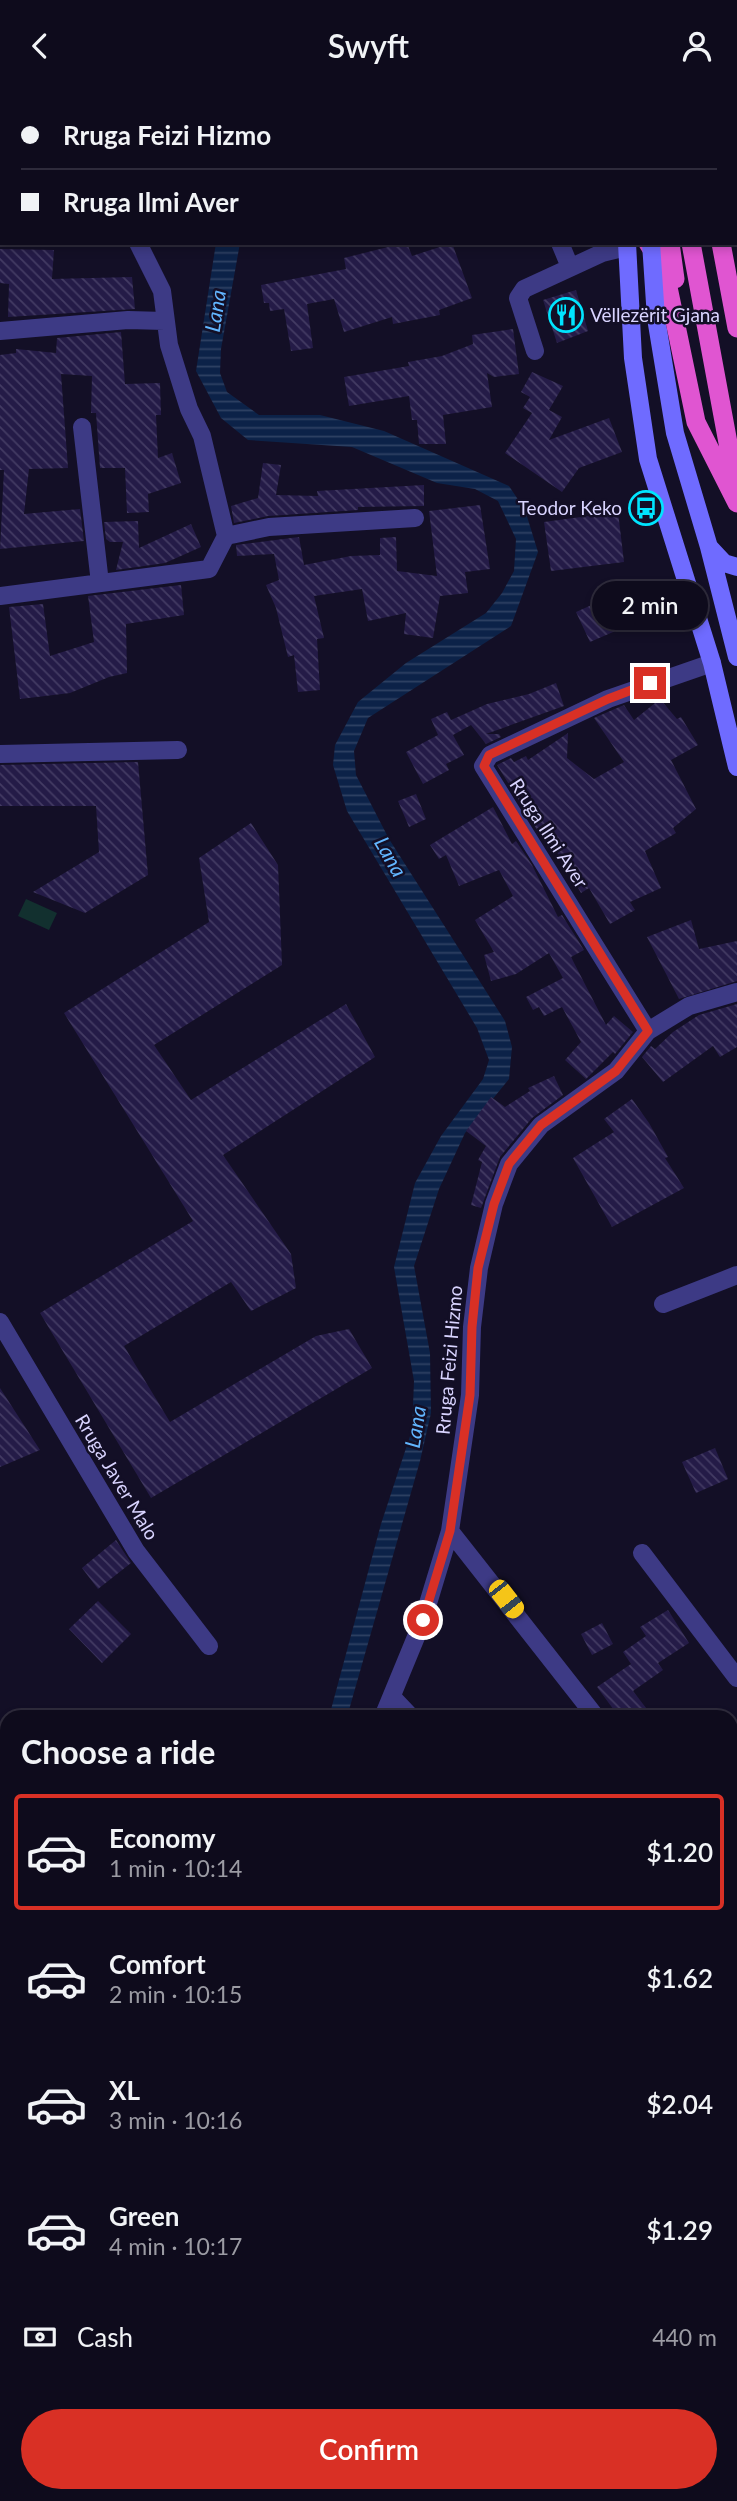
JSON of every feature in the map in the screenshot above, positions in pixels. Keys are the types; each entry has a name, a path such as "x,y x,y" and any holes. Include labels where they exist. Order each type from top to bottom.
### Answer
{"highway":[{"path":"651,245 664,268 696,422 737,503"},
{"path":"670,245 680,336"},
{"path":"691,245 737,494"},
{"path":"720,245 737,328"}],"main road":[{"path":"627,245 633,358 648,459 712,663 737,767"},
{"path":"650,245 656,318 675,433 709,547 737,657"},
{"path":"709,547 724,563 737,567"},
{"path":"732,635 737,613"}],"street":[{"path":"0,596 209,569 226,535 211,466 178,377 165,321 162,291 139,245"},
{"path":"560,245 570,267"},
{"path":"535,351 518,298 524,289 601,253 627,245"},
{"path":"0,331 117,321 165,321"},
{"path":"82,427 100,583"},
{"path":"226,535 269,527 415,518"},
{"name":"Rruga Ilmi Aver","path":"648,1031 484,766 489,755 608,699 712,663"},
{"path":"0,754 178,750"},
{"name":"Rruga Feizi Hizmo","path":"387,1710 423,1620 450,1531 470,1395 472,1327 478,1268 494,1204 509,1164 541,1125 616,1071 648,1031 689,1006 737,992"},
{"path":"663,1304 737,1275"},
{"name":"Rruga Javer Malo","path":"0,1322 136,1551 209,1646"},
{"path":"450,1531 591,1710"},
{"path":"642,1553 737,1678"},
{"path":"393,1698 404,1710"}],"green space":[{"path":"26,899 57,913 49,930 18,916"}],"water":[{"name":"Lana","path":"216,245 240,245 221,349 220,373 227,392 259,415 320,415 384,431 509,486 525,510 538,552 511,626 368,718 354,751 356,775 389,839 505,1021 512,1047 509,1079 465,1133 439,1189 414,1266 430,1353 431,1413 420,1461 349,1710 331,1710 381,1524 412,1430 414,1381 394,1267 415,1183 441,1136 483,1079 489,1060 477,1028 347,811 333,765 335,745 358,702 406,663 486,613 502,593 514,571 516,539 498,501 475,489 437,483 352,447 248,440 221,418 196,371"}],"building":[{"path":"396,245 408,245 412,256 453,245 472,298 439,310 440,315 393,324 392,317 344,332 334,299 307,304 313,348 291,351 284,309 270,311 269,303 264,303 261,285 346,269 344,258"},
{"path":"0,249 54,250 52,279 132,277 135,309 8,317 9,284 0,283"},
{"name":"Vëllezërit Gjana","path":"576,290 588,331 557,343 543,300"},
{"path":"513,329 519,374 494,377 487,373 492,407 443,415 446,444 419,444 417,420 412,420 409,396 349,406 344,377 409,366 408,362 442,356 473,344 472,335"},
{"path":"121,332 125,384 160,383 161,415 156,415 158,458 172,453 181,483 148,494 149,512 127,513 125,468 100,468 96,413 91,413 92,376 61,374 68,468 29,469 24,514 80,509 84,541 0,549 4,470 0,470 0,355 16,353 16,349 56,353 57,338"},
{"path":"532,372 563,386 549,410 562,417 549,440 609,418 622,452 579,468 562,492 505,453 532,413 523,408 530,397 521,392"},
{"path":"263,463 281,465 276,495 318,496 317,491 424,485 424,506 358,507 358,510 268,516 234,523 231,506 258,498"},
{"path":"480,505 490,569 465,572 468,593 440,596 433,638 404,634 406,613 368,621 362,589 314,596 324,638 317,639 320,690 298,692 294,655 288,657 276,608 266,585 279,580 274,554 237,556 236,545 299,537 304,565 351,556 380,555 380,538 396,537 397,571 437,576 429,511"},
{"path":"618,512 624,562 551,571 544,522"},
{"path":"138,521 139,548 191,524 201,547 165,563 116,570 123,542 110,542 106,539 104,522"},
{"path":"643,582 657,613 590,642 576,612"},
{"path":"181,585 184,615 126,624 127,673 109,677 70,693 20,699 9,607 43,604 50,656 94,642 88,596"},
{"path":"556,683 564,706 486,734 499,734 501,737 486,744 471,725 453,735 464,755 446,764 449,770 423,784 406,752 438,735 431,719 447,712 451,720 487,704 529,694"},
{"path":"660,699 677,719 681,717 698,745 671,760 696,809 673,828 676,833 645,851 661,888 630,902 635,910 610,924 589,888 581,893 555,849 550,851 497,765 511,758 514,762 526,756 528,760 568,733 567,758 594,779 624,762 594,718 624,705 634,720"},
{"path":"138,762 148,875 85,913 33,892 99,852 96,806 0,806 0,765"},
{"path":"416,794 426,819 409,827 398,801"},
{"path":"493,807 512,844 516,841 532,865 558,917 562,915 584,950 571,957 606,1025 614,1016 633,1032 615,1054 613,1052 586,1079 565,1060 581,1042 562,1007 544,1016 539,1007 533,1010 526,997 563,978 549,953 516,974 491,981 484,955 494,952 475,920 513,896 499,870 459,886 446,855 439,859 430,845"},
{"path":"251,823 278,865 282,965 154,1045 191,1100 346,1004 375,1057 223,1155 291,1254 296,1288 251,1311 231,1282 124,1346 170,1422 316,1336 349,1329 372,1368 151,1498 40,1313 193,1221 64,1013 209,922 199,858"},
{"path":"691,920 699,949 737,941 737,981 679,999 647,937"},
{"path":"737,1004 737,1047 720,1057 713,1046 663,1082 642,1057 651,1046 655,1049 673,1032 699,1015"},
{"path":"554,1076 563,1095 532,1118 500,1157 481,1208 471,1205 482,1162 478,1160 486,1146 466,1131 491,1097 505,1107 530,1091 528,1088"},
{"path":"632,1099 649,1123 668,1157 665,1158 684,1188 612,1227 573,1158 614,1132 604,1119"},
{"path":"0,1388 40,1450 0,1467"},
{"path":"715,1448 728,1479 696,1493 682,1462"},
{"path":"116,1540 131,1563 98,1589 82,1568"},
{"path":"98,1601 131,1634 102,1663 69,1629"},
{"path":"668,1610 689,1643 658,1663 663,1670 633,1691 648,1710 614,1710 597,1687 631,1664 623,1652 646,1636 640,1627"},
{"path":"602,1623 613,1644 592,1655 581,1634"}],"place":[{"name":"Vëllezërit Gjana","path":"566,315"},
{"name":"Teodor Keko","path":"646,508"}],"route":[{"path":"423,1620 450,1531 470,1395 472,1327 478,1268 494,1204 509,1164 541,1125 616,1071 648,1031 492,785 484,766 489,755 608,699 650,683"}]}
